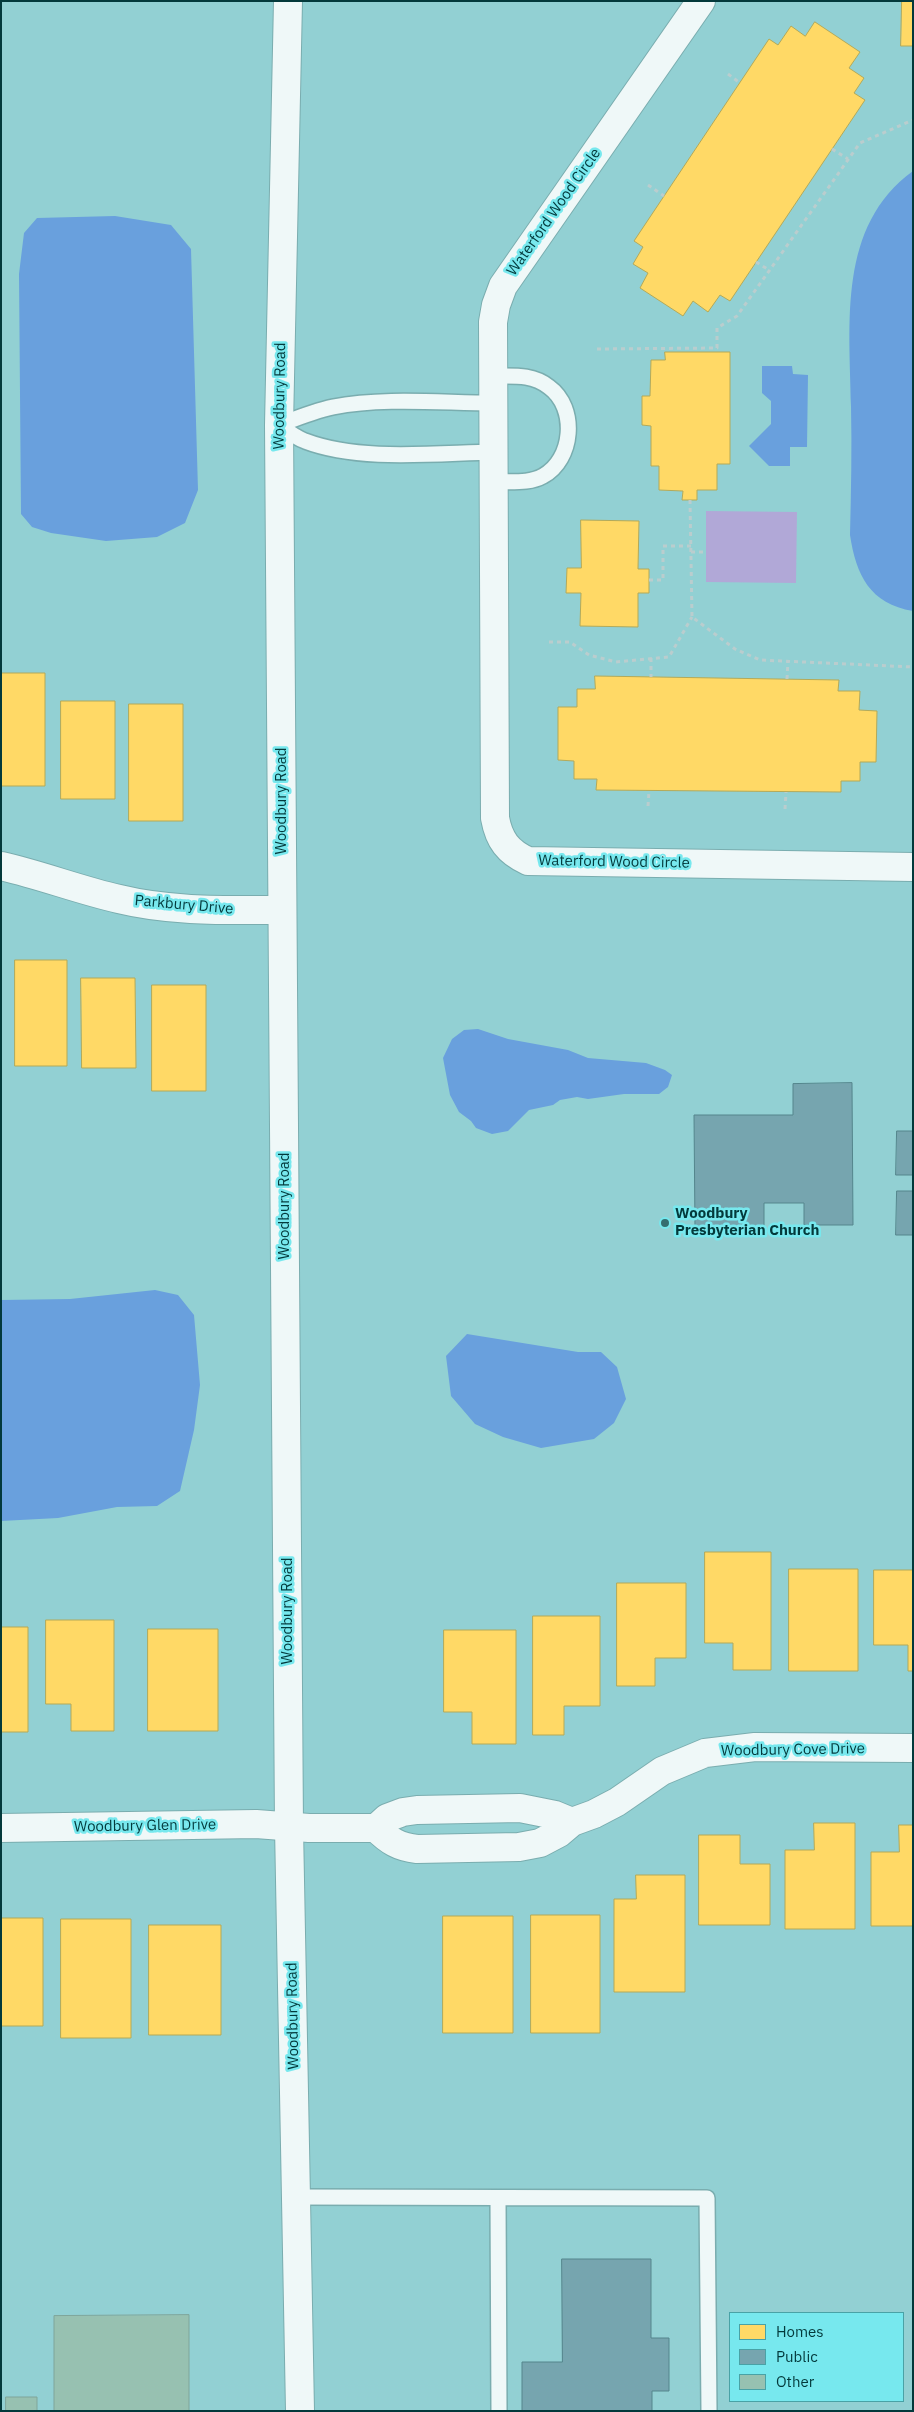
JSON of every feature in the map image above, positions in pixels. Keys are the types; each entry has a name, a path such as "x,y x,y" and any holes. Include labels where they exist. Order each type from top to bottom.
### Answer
{"street":[{"name":"Woodbury Road","path":"288,1 279,425 289,1826 300,2411"},
{"name":"Waterford Wood Circle","path":"701,1 503,286 496,305 494,322 494,482 495,818 497,832 504,844 514,854 528,861 913,867"},
{"name":"Parkbury Drive","path":"1,866 39,875 119,899 161,906 206,910 282,910"},
{"name":"Woodbury Cove Drive","path":"376,1828 387,1840 402,1847 519,1847 540,1843 559,1833 572,1822 594,1814 617,1802 662,1771 705,1753 755,1747 913,1748"},
{"path":"289,1826 376,1828 387,1818 403,1812 417,1810 520,1808 547,1812 572,1822"},
{"name":"Woodbury Glen Drive","path":"1,1828 256,1824 289,1826"}],"lane":[{"path":"494,376 522,376 537,380 551,388 561,402 567,417 568,435 565,452 556,467 542,477 528,481 494,482"},
{"path":"279,425 334,407 366,403 494,403"},
{"path":"279,425 304,441 334,450 368,454 494,452"},
{"path":"296,2197 708,2198 709,2411"},
{"path":"498,2198 499,2411"}],"path":[{"path":"728,74 740,82"},
{"path":"598,349 717,348 717,328 736,316 860,143 913,120"},
{"path":"832,149 848,159"},
{"path":"648,186 664,196"},
{"path":"756,262 769,270"},
{"path":"549,642 570,642 589,655 616,662 669,657 692,617 690,500"},
{"path":"650,580 663,580 663,546 690,546"},
{"path":"690,552 706,552"},
{"path":"692,617 735,648 760,660 913,667"},
{"path":"651,658 651,677"},
{"path":"787,679 788,661"},
{"path":"648,806 649,790"},
{"path":"785,809 786,792"}],"shaded area":[{"path":"706,511 797,512 796,583 706,582"}],"water":[{"path":"913,171 913,611 886,602 868,585 856,563 850,535 850,310 853,278 860,248 871,219 888,194"},
{"path":"115,216 171,225 191,249 198,490 185,523 157,537 106,541 51,533 32,527 21,514 19,274 24,233 37,218"},
{"path":"762,366 792,366 793,374 808,375 807,447 790,447 790,466 769,466 749,446 771,424 771,401 762,393"},
{"path":"478,1029 508,1039 568,1050 588,1058 646,1063 665,1070 672,1075 668,1087 659,1094 624,1094 588,1099 577,1097 560,1100 553,1105 529,1110 508,1131 492,1134 476,1128 471,1121 459,1112 450,1095 443,1058 452,1039 464,1030"},
{"path":"155,1290 178,1295 194,1315 200,1385 194,1430 180,1491 157,1506 117,1507 58,1518 1,1521 1,1300 70,1299"},
{"path":"467,1334 578,1352 601,1352 617,1367 626,1399 614,1423 594,1439 541,1448 503,1437 475,1424 451,1396 446,1356"}],"building: Homes":[{"path":"902,1 913,1 913,46 901,46"},
{"path":"815,22 860,52 849,68 864,78 854,93 865,100 730,301 720,295 708,312 693,301 683,316 640,288 648,273 633,264 643,247 634,241 769,39 778,45 791,26 805,36"},
{"path":"665,352 730,352 730,464 717,464 717,490 697,490 697,500 682,500 683,491 659,490 659,466 651,466 651,426 642,425 642,396 650,396 651,360 665,360"},
{"path":"581,520 639,521 638,569 649,569 649,593 638,593 638,627 580,626 581,593 566,593 567,568 581,568"},
{"path":"1,673 45,673 45,786 1,786"},
{"path":"595,676 839,680 838,691 860,691 859,710 877,711 876,762 860,762 860,781 841,781 841,792 596,790 597,779 574,779 574,761 558,760 558,707 577,707 577,689 595,689"},
{"path":"61,701 115,701 115,799 61,799"},
{"path":"129,704 183,704 183,821 129,821"},
{"path":"15,960 67,960 67,1066 15,1066"},
{"path":"81,978 135,978 136,1068 82,1068"},
{"path":"152,985 206,985 206,1091 152,1091"},
{"path":"705,1552 771,1552 771,1670 733,1670 733,1643 705,1643"},
{"path":"789,1569 858,1569 858,1671 789,1671"},
{"path":"874,1570 913,1570 913,1671 908,1671 908,1645 874,1645"},
{"path":"617,1583 686,1583 686,1658 655,1658 655,1686 617,1686"},
{"path":"533,1616 600,1616 600,1706 564,1706 564,1735 533,1735"},
{"path":"46,1620 114,1620 114,1731 71,1731 71,1704 46,1704"},
{"path":"1,1627 28,1627 28,1732 1,1732"},
{"path":"148,1629 218,1629 218,1731 148,1731"},
{"path":"444,1630 516,1630 516,1744 472,1744 472,1712 444,1712"},
{"path":"814,1823 855,1823 855,1929 785,1929 785,1850 814,1850"},
{"path":"899,1825 913,1825 913,1926 871,1926 871,1852 899,1852"},
{"path":"699,1835 740,1835 740,1864 770,1864 770,1925 699,1925"},
{"path":"636,1875 685,1875 685,1992 614,1992 614,1899 636,1899"},
{"path":"531,1915 600,1915 600,2033 531,2033"},
{"path":"443,1916 513,1916 513,2033 443,2033"},
{"path":"1,1918 43,1918 43,2026 1,2026"},
{"path":"61,1919 131,1919 131,2038 61,2038"},
{"path":"149,1925 221,1925 221,2035 149,2035"}],"building: Public":[{"path":"852,1083 853,1225 804,1225 804,1203 764,1203 764,1229 695,1230 694,1115 793,1115 793,1084"},
{"path":"897,1131 913,1131 913,1175 896,1175"},
{"path":"897,1191 913,1191 913,1235 896,1235"},
{"path":"562,2259 651,2259 651,2338 669,2338 669,2391 652,2391 652,2411 522,2411 522,2362 562,2362"}],"building: Other":[{"path":"189,2315 189,2411 54,2411 54,2316"},
{"path":"6,2397 37,2397 37,2411 6,2411"}],"place":[{"name":"Woodbury Presbyterian Church","path":"665,1223"}]}
